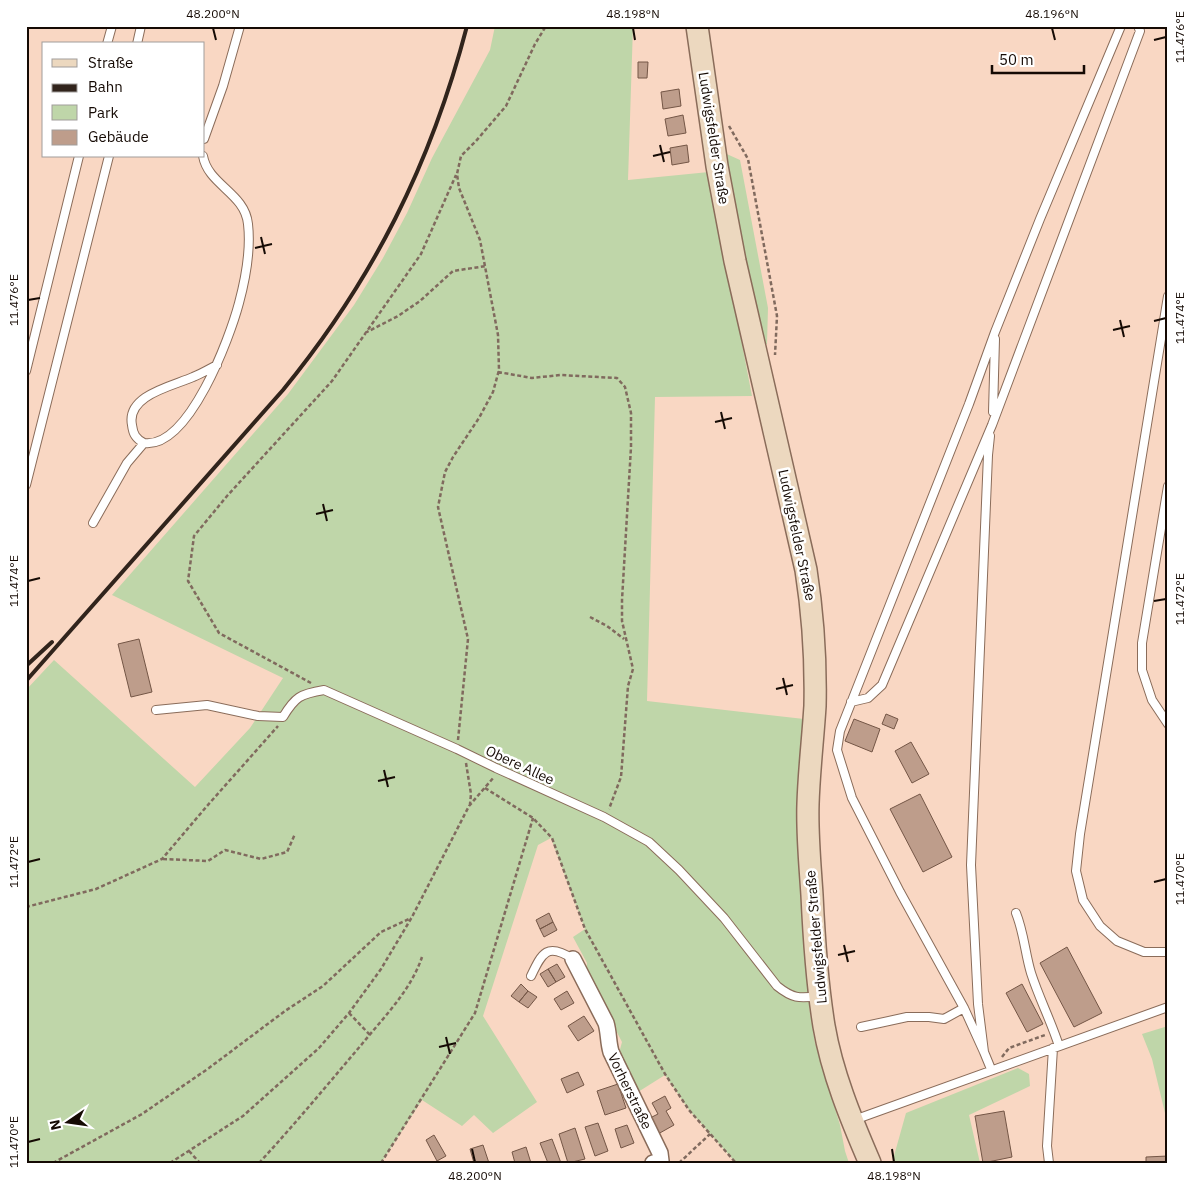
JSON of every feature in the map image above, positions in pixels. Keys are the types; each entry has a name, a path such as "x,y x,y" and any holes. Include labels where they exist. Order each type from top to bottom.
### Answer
{"street":[{"name":"Ludwigsfelder Straße","path":"697,26 717,166 735,261 812,603 816,667 808,829 820,996 824,1027 832,1059 852,1120 870,1163"},
{"name":"Vorherstraße","path":"573,959 606,1022 609,1034 608,1044 611,1052 660,1153 659,1162"}],"lane":[{"path":"108,42 112,26"},
{"path":"137,42 141,26"},
{"path":"205,136 223,86 240,26"},
{"path":"991,1069 964,1008 900,892 852,798 837,750 840,731 969,404 995,332 1080,120 1121,26"},
{"path":"851,702 868,698 882,685 992,425 1140,30 1138,26"},
{"path":"26,370 79,158"},
{"path":"26,485 108,158"},
{"path":"204,158 208,173 239,202 247,216 250,239 248,262 240,301 231,331 217,365 202,394 178,426 161,440 152,444 144,443 137,439 131,419 135,407 148,396 170,385 194,377 217,365"},
{"path":"1168,296 1080,834 1076,870 1083,900 1100,926 1117,941 1144,952 1168,952"},
{"path":"984,1052 978,1004 971,865 988,455 994,405 995,332"},
{"path":"93,522 127,463 144,443"},
{"path":"1168,486 1142,643 1142,670 1152,700 1168,724"},
{"path":"156,710 207,705 258,716 283,717 292,702 307,693 324,690"},
{"name":"Obere Allee","path":"324,690 604,817 649,842 679,870 724,918 778,986 788,995 797,998 820,996"},
{"path":"1016,913 1022,926 1029,966 1036,988 1054,1031 1056,1047 1046,1146 1049,1163"},
{"path":"531,976 541,956 548,951 562,952 573,959"},
{"path":"852,1120 1168,1007"},
{"path":"861,1027 907,1017 929,1017 944,1020 964,1008"}],"path":[{"path":"324,690 219,633 188,581 194,536 226,496 332,382 363,334 421,254 456,174 461,156 506,106 535,44 546,26"},
{"path":"456,174 459,188 480,240 500,351 498,372 493,392 445,472 438,507 468,639 457,749"},
{"path":"363,334 398,316 420,301 453,272 486,266"},
{"path":"498,372 532,378 560,375 617,378 625,386 631,413 631,447 622,621 633,669 628,686 621,778 610,808 604,817"},
{"path":"590,617 619,634 625,640"},
{"path":"26,907 96,889 162,859 279,726 283,717"},
{"path":"467,754 466,765 471,794 469,806"},
{"path":"170,1163 243,1116 318,1048 349,1012 381,969 412,917 469,806 494,778 496,768"},
{"path":"486,788 533,818 552,838 585,929 665,1074 689,1110 736,1163"},
{"path":"382,1163 475,1013 533,818"},
{"path":"162,859 208,861 225,850 261,859 287,852 295,834"},
{"path":"53,1163 149,1109 210,1068 285,1011 323,986 381,932 412,917"},
{"path":"259,1163 302,1116 393,1007 417,973 422,957"},
{"path":"349,1012 370,1035"},
{"path":"991,1069 1009,1048 1054,1031"},
{"path":"679,1163 710,1134"},
{"path":"189,1151 200,1163"}],"green space":[{"path":"495,26 633,26 628,180 709,172 752,396 655,397 647,701 804,719 809,1006 815,1043 840,1125 849,1163 736,1163 689,1110 665,1075 638,1092 618,1057 622,1042 586,973 587,963 573,937 585,929 551,838 538,845 483,1016 537,1102 493,1133 474,1115 462,1126 422,1100 381,1163 26,1163 26,690 54,660 195,787 250,728 283,678 112,595 288,394 354,305 383,258 407,213 432,158 490,50"},
{"path":"720,151 740,160 768,308 767,344 761,345"},
{"path":"1168,1026 1168,1118 1165,1113 1152,1059 1142,1034"},
{"path":"1018,1068 1029,1074 1030,1086 969,1115 980,1163 892,1163 906,1113"}],"building":[{"path":"638,62 648,62 647,78 638,78"},
{"path":"679,89 681,106 663,109 661,92"},
{"path":"683,115 686,133 668,136 665,119"},
{"path":"687,145 689,162 672,165 670,148"},
{"path":"139,639 152,692 131,697 118,644"},
{"path":"886,714 898,719 894,729 882,724"},
{"path":"854,719 880,729 872,752 845,741"},
{"path":"911,742 929,774 912,783 895,751"},
{"path":"920,794 952,857 923,872 890,809"},
{"path":"549,913 553,922 540,929 536,920"},
{"path":"553,922 557,930 544,937 540,929"},
{"path":"1067,947 1102,1013 1074,1027 1040,963"},
{"path":"557,964 565,977 556,982 548,969"},
{"path":"548,969 556,982 548,987 540,974"},
{"path":"521,984 528,991 519,1002 511,996"},
{"path":"1022,984 1043,1024 1027,1032 1006,993"},
{"path":"528,991 537,997 528,1008 519,1002"},
{"path":"567,991 574,1003 561,1010 554,999"},
{"path":"584,1016 594,1031 578,1041 568,1026"},
{"path":"578,1072 584,1085 567,1093 561,1079"},
{"path":"618,1084 626,1108 605,1115 597,1091"},
{"path":"665,1096 671,1108 666,1111 674,1125 658,1134 650,1118 658,1114 652,1103"},
{"path":"1004,1111 1012,1157 983,1163 975,1116"},
{"path":"598,1123 608,1151 595,1156 585,1127"},
{"path":"627,1125 634,1143 621,1148 615,1129"},
{"path":"575,1128 585,1159 568,1163 559,1134"},
{"path":"434,1135 446,1156 437,1161 426,1140"},
{"path":"552,1139 561,1163 548,1163 540,1143"},
{"path":"483,1145 489,1163 474,1163 470,1149"},
{"path":"526,1147 531,1163 515,1163 512,1152"},
{"path":"1168,1156 1168,1163 1146,1163 1146,1157"}],"railway":[{"path":"26,681 283,390 345,306 371,263 417,173 436,126 467,26"},
{"path":"26,666 52,642"}]}
